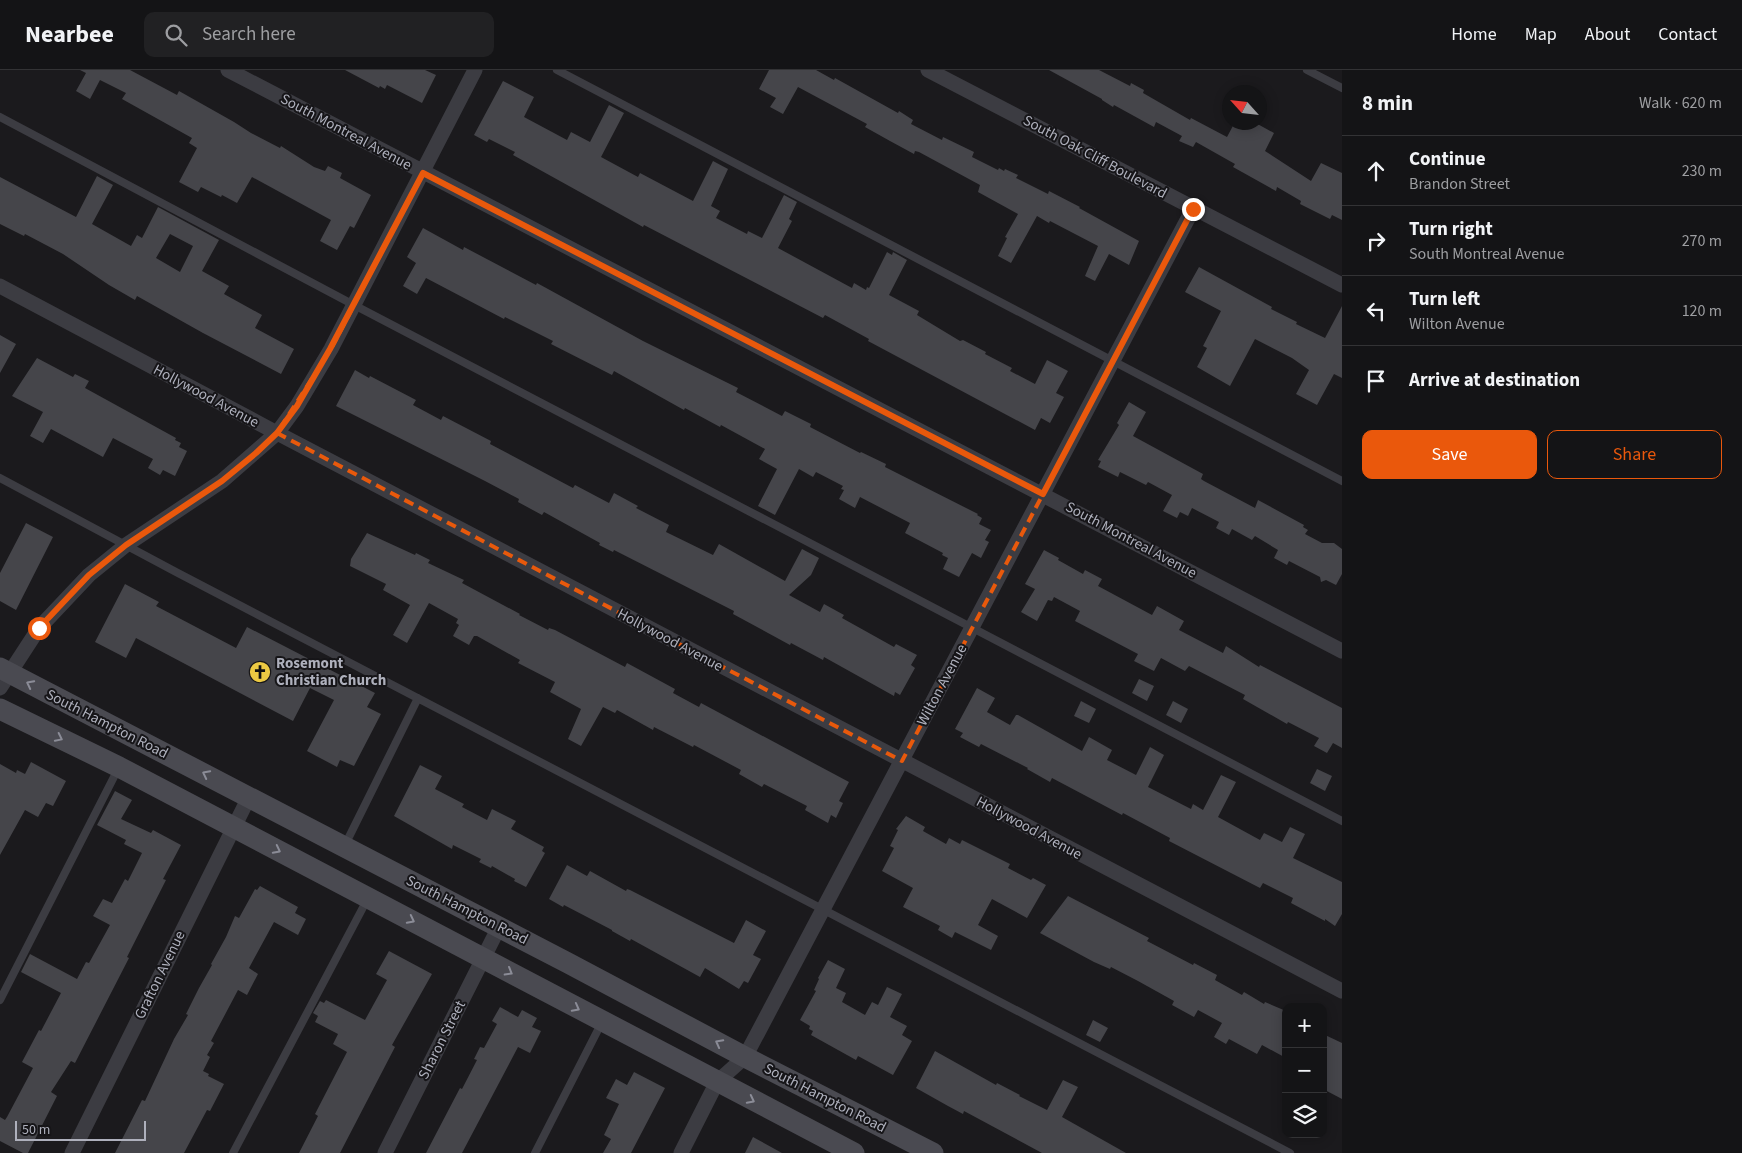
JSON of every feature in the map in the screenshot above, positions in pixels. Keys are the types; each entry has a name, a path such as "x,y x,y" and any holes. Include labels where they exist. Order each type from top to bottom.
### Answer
{"main road":[{"name":"South Hampton Road","path":"3,676 249,796 745,1057 933,1153"},
{"path":"0,709 119,767 484,958 842,1150"}],"street":[{"name":"South Montreal Avenue","path":"228,70 1342,651"},
{"path":"3,676 39,628 89,575 126,545 222,481 277,433 297,406 354,305 475,70"},
{"name":"South Oak Cliff Boulevard","path":"928,70 1342,285"},
{"name":"Wilton Avenue","path":"681,1153 717,1082 745,1057 1114,362 1193,209"},
{"name":"Hollywood Avenue","path":"0,286 1342,991"},
{"name":"Grafton Avenue","path":"72,1153 249,796"},
{"name":"Sharon Street","path":"385,1153 499,927"}],"lane":[{"path":"557,70 1342,481"},
{"path":"1307,70 1342,88"},
{"path":"0,117 354,305 1342,821"},
{"path":"0,478 1290,1153"},
{"path":"344,846 418,698"},
{"path":"0,1000 119,767"},
{"path":"233,1153 368,898"},
{"path":"535,1153 602,1022"}],"highlighted area":[{"path":"423,173 1043,494 902,761 277,433 331,349"}],"building":[{"path":"80,70 130,70 177,95 179,91 251,133 280,148 281,146 314,167 325,171 328,166 342,173 340,178 371,195 354,228 350,226 337,250 320,241 331,220 252,177 237,203 201,187 198,192 179,182 197,148 189,143 192,138 122,99 126,93 100,80 90,99 76,91 86,73"},
{"path":"345,70 425,70 436,75 422,103 387,85 385,89 380,86 379,88"},
{"path":"769,70 816,70 834,80 835,78 898,113 899,111 913,120 911,124 942,140 943,137 974,152 972,157 998,170 999,168 1004,171 1005,169 1018,175 1016,178 1048,194 1049,191 1080,207 1139,241 1129,265 1109,254 1095,281 1085,276 1098,246 1037,216 1011,263 998,256 1007,238 1005,237 1018,214 978,192 980,185 919,152 915,151 914,154 865,127 867,124 798,87 783,114 770,107 776,98 759,89"},
{"path":"1049,70 1099,70 1130,86 1131,83 1144,90 1143,93 1190,120 1191,118 1227,137 1231,130 1267,129 1274,133 1265,151 1311,181 1321,163 1342,173 1342,220 1332,215 1330,219 1300,204 1301,201 1277,187 1276,191 1233,167 1235,164 1196,142 1193,147 1179,141 1182,136 1156,122 1154,127 1114,105 1113,107"},
{"path":"503,81 534,97 524,117 567,140 571,132 590,142 609,105 624,113 601,157 638,177 640,173 693,201 713,161 728,169 711,206 720,211 716,218 747,234 748,231 762,238 784,195 797,202 789,219 792,221 778,248 852,288 854,283 866,290 867,287 869,288 887,252 892,255 893,252 907,260 889,295 919,311 917,315 960,341 963,340 986,352 985,354 1012,368 1010,371 1035,384 1047,360 1068,371 1056,393 1064,397 1050,423 1041,418 1035,430 868,341 869,339 825,315 823,318 644,225 643,227 513,155 515,152 489,139 487,142 474,135"},
{"path":"97,176 113,185 92,224 131,246 137,235 142,238 158,207 219,240 202,271 229,286 224,294 262,315 255,328 294,349 281,374 137,296 135,300 63,254 25,234 24,236 0,224 0,177 76,217","holes":["170,234 193,246 180,272 156,258"]},
{"path":"423,228 463,250 464,247 536,285 537,283 643,341 738,388 736,392 782,416 785,411 811,424 810,427 886,464 885,467 978,514 982,518 979,524 991,530 985,540 989,542 981,558 972,553 959,577 943,569 948,558 942,555 943,553 905,533 910,523 860,497 855,508 839,499 844,490 841,489 843,486 816,472 813,477 799,469 775,515 758,506 777,469 759,459 765,449 721,425 720,427 685,408 684,410 614,371 612,375 551,344 553,341 505,317 504,319 426,278 417,294 403,286 416,263 407,257"},
{"path":"1199,267 1272,307 1271,309 1297,322 1296,324 1325,338 1342,306 1342,378 1334,374 1317,405 1296,394 1309,370 1292,358 1255,339 1230,386 1197,367 1207,348 1203,346 1221,311 1185,292"},
{"path":"0,335 16,344 0,373"},
{"path":"37,358 73,377 75,374 89,381 85,388 176,438 175,440 181,443 179,447 187,451 175,476 163,470 160,475 148,468 153,459 113,438 103,457 51,429 43,443 30,436 43,412 12,396"},
{"path":"355,370 416,400 413,405 441,420 443,416 491,441 490,444 573,488 575,485 609,503 614,493 638,506 636,508 669,525 666,532 713,555 719,544 785,581 802,549 819,558 811,575 789,595 820,612 824,604 844,615 842,618 894,647 896,644 917,655 911,665 915,668 900,695 895,692 894,696 824,657 823,660 791,643 790,645 733,614 734,611 614,550 613,552 599,545 600,543 544,512 542,515 518,502 519,499 485,481 336,406"},
{"path":"1129,402 1146,412 1133,436 1203,474 1201,479 1204,481 1255,508 1258,500 1304,525 1303,527 1308,530 1305,534 1322,543 1334,543 1342,549 1342,574 1336,585 1326,580 1321,582 1320,577 1289,561 1287,565 1274,558 1278,550 1255,536 1252,540 1232,529 1229,535 1216,528 1219,522 1192,508 1188,516 1180,512 1177,518 1163,511 1172,495 1148,482 1146,485 1120,472 1118,477 1098,467 1101,461 1098,460 1119,425 1117,423"},
{"path":"26,523 53,537 16,610 0,601 0,573"},
{"path":"367,533 430,560 428,563 464,580 462,583 519,615 548,630 549,628 555,630 625,667 627,663 675,689 673,693 699,707 701,703 849,782 839,801 843,803 836,818 831,815 828,823 805,810 807,806 764,784 762,787 739,774 741,770 694,745 693,747 654,727 653,730 617,710 615,713 603,707 581,746 568,739 581,709 550,692 555,682 518,663 520,660 477,636 474,636 469,645 453,636 459,625 456,623 458,619 429,603 407,643 393,635 410,605 383,590 386,584 350,566 351,559"},
{"path":"1044,550 1083,574 1085,570 1102,579 1098,586 1152,615 1157,606 1184,621 1179,630 1223,653 1226,646 1259,667 1260,665 1342,708 1342,748 1333,743 1327,753 1314,746 1319,738 1288,722 1287,724 1243,699 1245,695 1189,666 1185,671 1161,658 1154,671 1134,661 1138,654 1075,621 1080,611 1054,597 1052,601 1048,600 1037,621 1021,612 1035,589 1025,584"},
{"name":"Rosemont Christian Church","path":"125,584 159,602 156,606 236,648 247,627 375,693 367,707 381,714 354,766 340,760 337,767 307,751 334,700 310,688 293,721 136,638 126,658 95,642"},
{"path":"1139,679 1154,686 1147,701 1132,693"},
{"path":"977,688 995,698 987,712 1010,725 1016,715 1018,715 1082,751 1089,737 1112,750 1107,760 1136,775 1150,747 1164,755 1148,787 1191,809 1193,804 1203,810 1221,775 1236,782 1218,817 1260,840 1264,833 1282,842 1290,827 1305,834 1293,858 1342,882 1342,914 1335,926 1325,919 1325,921 1291,903 1293,898 1263,883 1260,888 1169,841 1170,838 1123,813 1122,815 1052,778 1050,782 1028,768 981,744 979,747 960,737 963,733 955,729"},
{"path":"1081,701 1096,709 1089,723 1074,716"},
{"path":"1173,701 1188,709 1181,723 1166,715"},
{"path":"31,762 66,781 53,806 46,803 38,817 25,810 0,855 0,764 16,773 17,770 25,774"},
{"path":"420,765 442,776 435,789 464,804 462,807 487,820 492,809 516,821 511,829 544,847 542,851 545,853 526,887 492,866 491,868 479,862 481,859 453,845 452,849 394,816"},
{"path":"1317,769 1332,776 1325,791 1310,783"},
{"path":"115,791 132,800 121,819 151,833 153,830 181,845 163,879 166,880 127,957 129,958 75,1063 71,1061 51,1092 57,1096 28,1153 23,1153 0,1141 0,1117 5,1120 33,1068 22,1062 61,993 21,972 30,954 77,979 86,962 89,963 110,925 93,916 103,899 112,903 125,879 128,881 142,853 124,844 126,840 97,825"},
{"path":"906,816 925,827 923,831 946,844 949,838 960,844 962,840 1010,864 1008,868 1031,880 1033,878 1046,885 1027,918 992,899 978,925 998,936 991,950 955,932 952,938 938,930 940,926 903,907 913,888 882,871 894,848 890,846 898,830 896,829"},
{"path":"567,865 587,876 590,871 626,891 627,889 630,890 734,943 746,920 766,931 753,955 761,959 748,983 744,981 739,989 705,968 700,977 631,939 630,941 564,905 563,907 549,899"},
{"path":"260,886 298,907 295,913 306,919 298,935 274,922 249,968 258,974 247,995 238,990 211,1041 214,1043 207,1055 210,1057 203,1071 209,1074 208,1076 224,1084 210,1111 207,1110 184,1153 115,1153 142,1100 145,1101 235,916 239,918 255,889 257,890"},
{"path":"1068,896 1149,938 1147,941 1217,975 1215,980 1242,995 1244,992 1264,1004 1265,1002 1282,1009 1282,1056 1262,1045 1257,1054 1229,1039 1226,1044 1214,1037 1222,1023 1198,1010 1194,1017 1172,1005 1174,1001 1138,981 1111,967 1110,969 1094,962 1040,933"},
{"path":"389,951 432,974 392,1045 395,1047 340,1153 299,1153 318,1116 315,1114 347,1052 333,1044 338,1034 315,1022 318,1016 313,1013 320,1001 324,1003 326,1000 365,1020 387,980 376,974"},
{"path":"828,960 845,969 836,988 846,993 842,1002 865,1015 872,1002 878,1005 887,987 902,994 890,1017 907,1026 902,1035 912,1041 893,1075 858,1056 856,1060 811,1035 813,1031 809,1029 810,1026 800,1020 816,991 814,990 818,978"},
{"path":"500,1007 518,1017 522,1010 537,1018 532,1027 541,1031 530,1053 518,1047 462,1153 426,1153 477,1060 474,1059 480,1047 484,1048 497,1024 492,1021"},
{"path":"1093,1020 1108,1028 1100,1042 1086,1035"},
{"path":"1327,1036 1342,1043 1342,1099 1327,1091"},
{"path":"935,1051 996,1085 997,1083 1047,1110 1063,1080 1078,1087 1062,1117 1126,1153 1042,1153 964,1111 963,1114 948,1106 916,1088"},
{"path":"634,1072 665,1088 631,1153 603,1153 611,1139 604,1135 619,1104 606,1098 616,1079 627,1085"},
{"path":"753,1137 782,1153 745,1153"}],"place":[{"name":"Rosemont Christian Church","path":"260,672"}],"route":[{"path":"39,628 89,575 126,545 222,481 277,433 297,406 330,349 423,173 1043,494 1193,209"}]}
